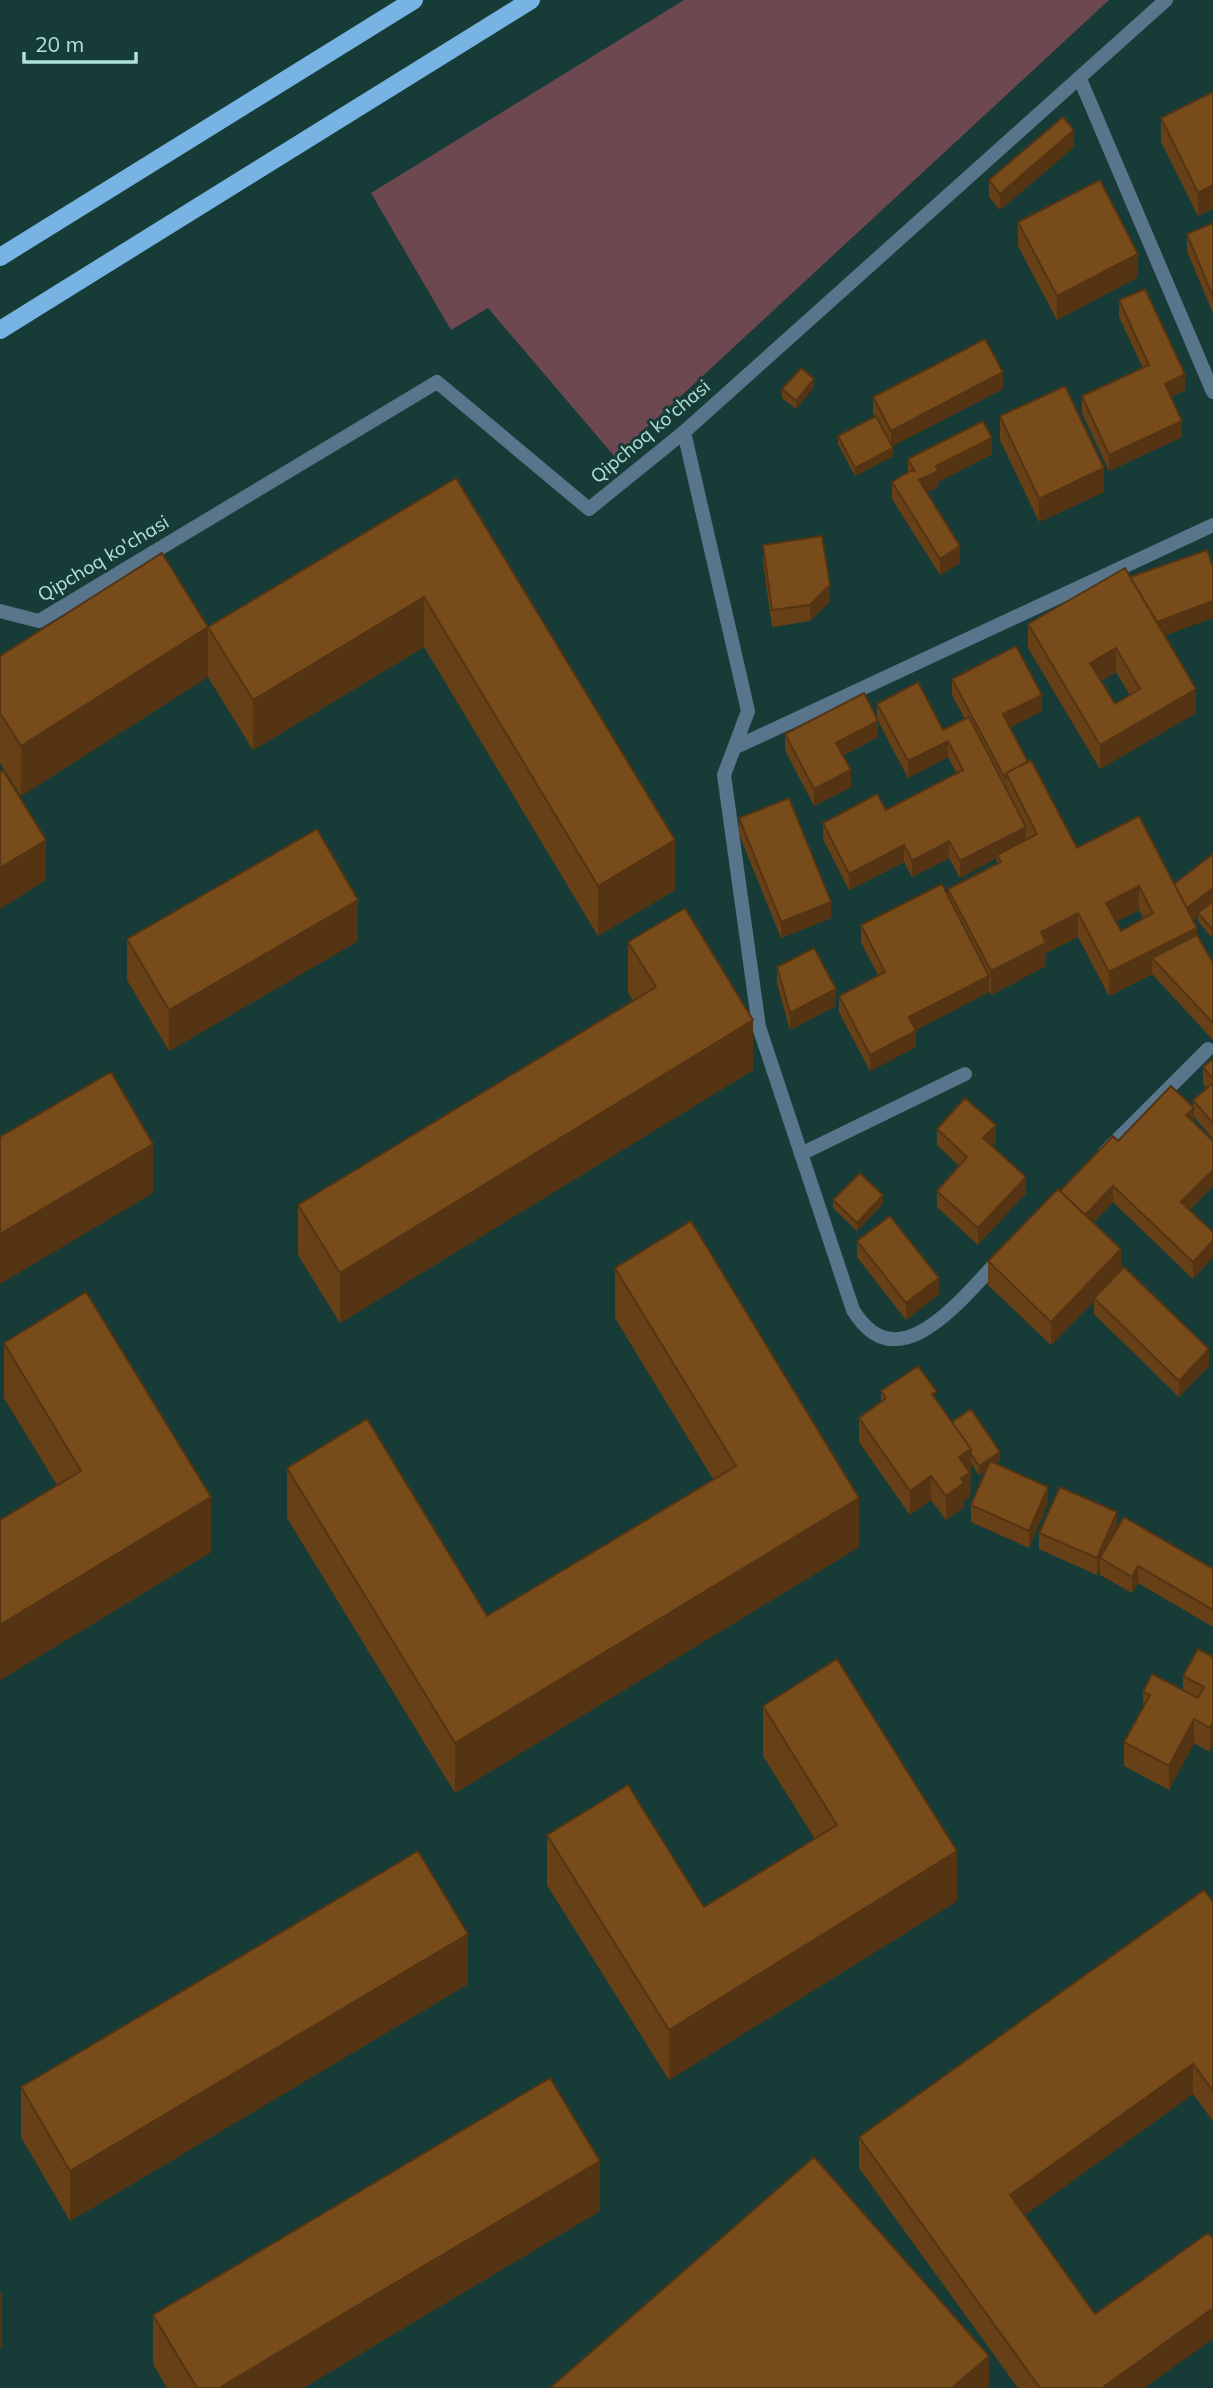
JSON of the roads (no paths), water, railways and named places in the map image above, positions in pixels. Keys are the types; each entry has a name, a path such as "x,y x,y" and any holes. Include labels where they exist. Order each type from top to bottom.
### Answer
{"main road":[{"path":"0,257 414,0"},
{"path":"0,330 531,0"}],"street":[{"name":"Qipchoq ko'chasi","path":"0,611 39,621 437,382 589,509 684,432 1166,0"},
{"path":"1080,79 1213,392"},
{"path":"684,432 748,711 724,775 759,1027 853,1310 864,1328 881,1339 908,1338 930,1329 1007,1252"},
{"path":"734,748 1213,525"},
{"path":"1093,1165 1208,1049"},
{"path":"801,1154 965,1074"}]}
